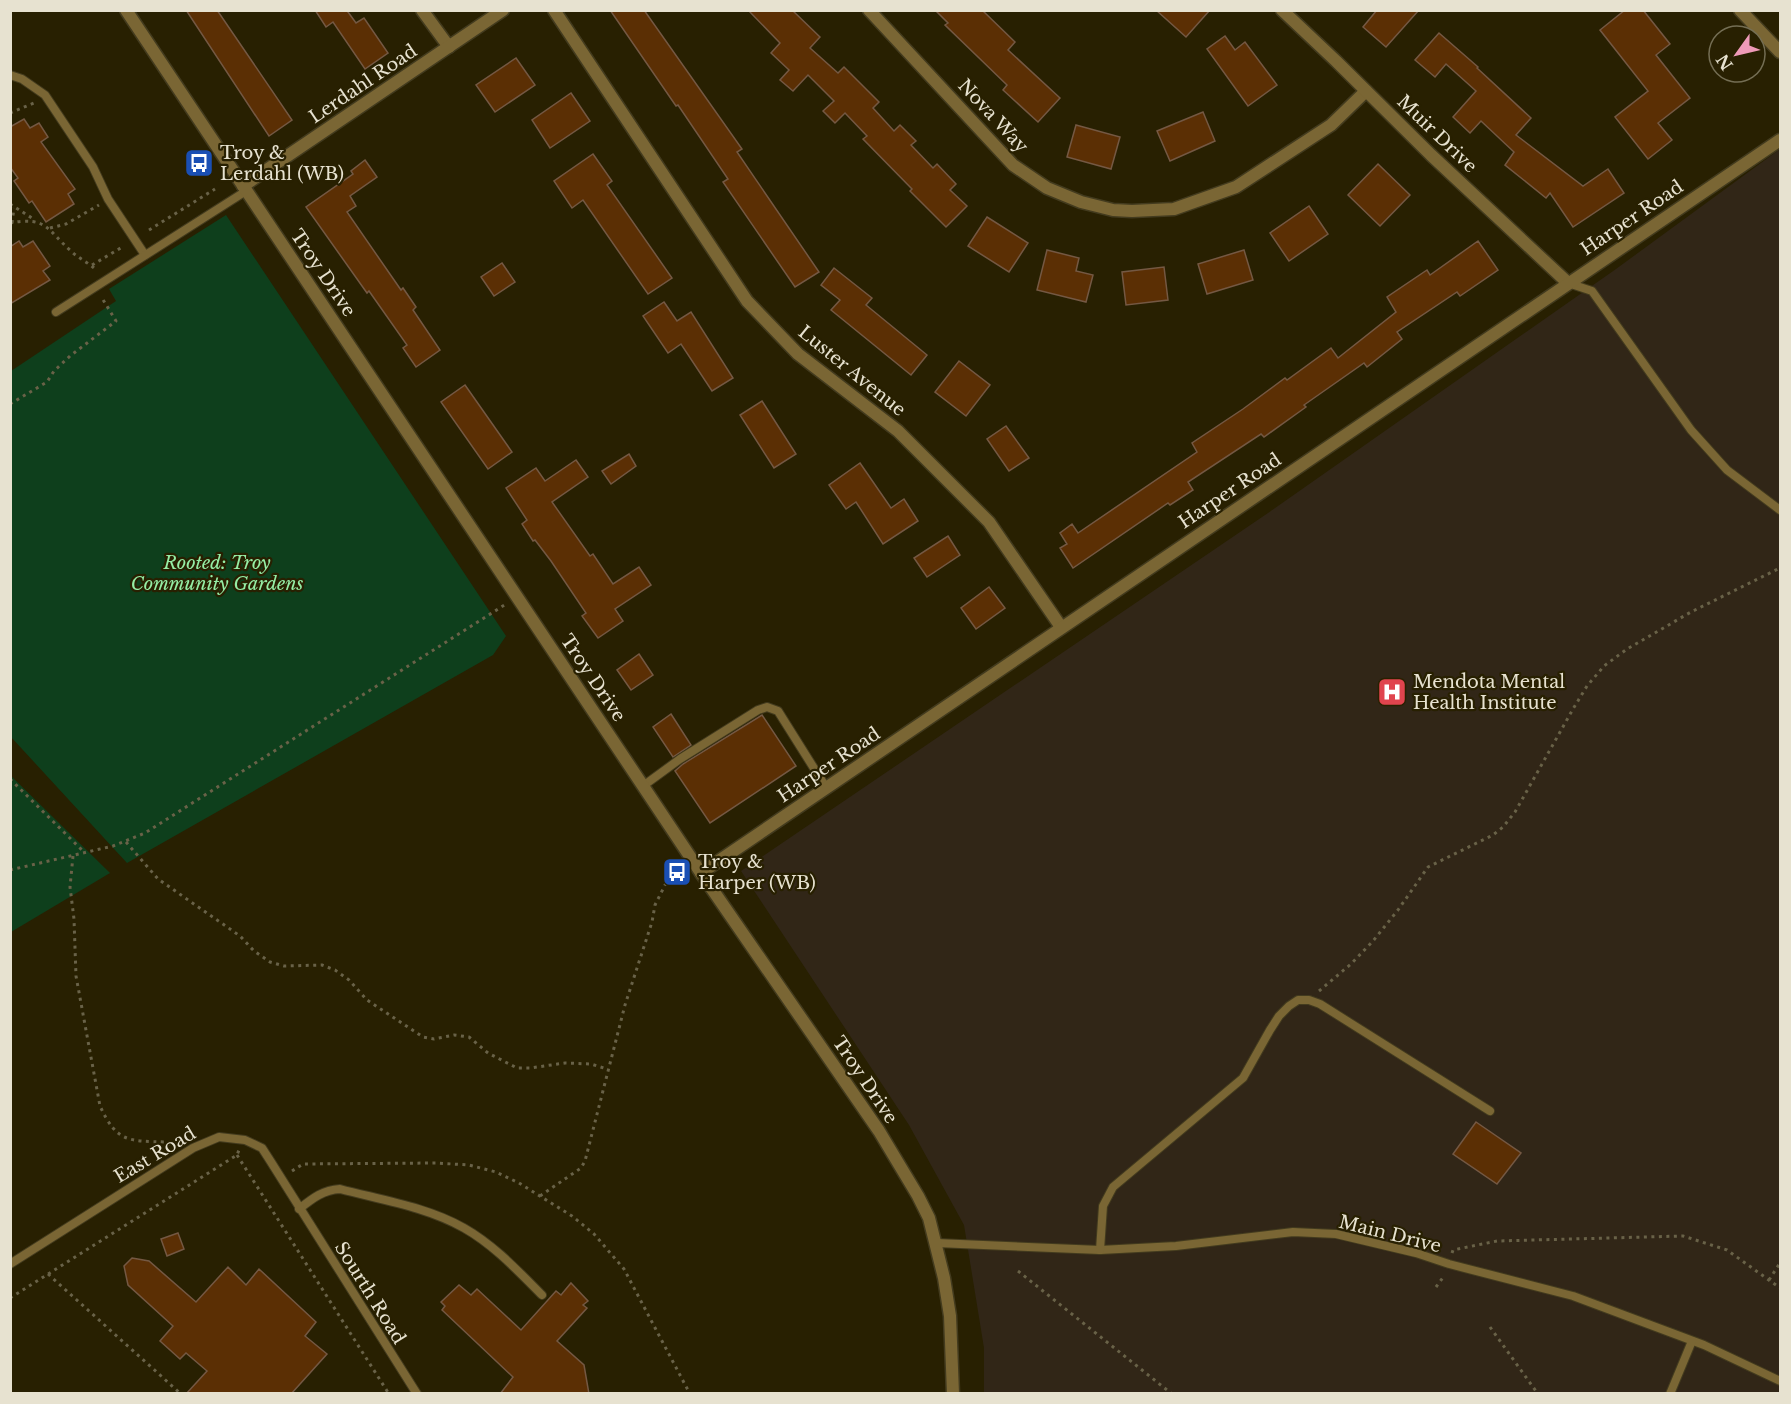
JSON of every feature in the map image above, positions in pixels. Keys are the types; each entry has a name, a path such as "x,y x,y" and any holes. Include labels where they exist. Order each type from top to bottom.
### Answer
{"street":[{"name":"Troy Drive","path":"126,10 701,873 879,1131 918,1196 929,1218 937,1243 950,1316 953,1394"},
{"path":"422,10 449,47"},
{"name":"Lerdahl Road","path":"245,188 503,10"},
{"name":"Luster Avenue","path":"554,10 747,301 798,354 897,431 989,522 1061,627"},
{"name":"Nova Way","path":"869,10 1013,165 1047,188 1081,202 1113,210 1174,209 1236,187 1331,125 1366,91"},
{"name":"Muir Drive","path":"1282,10 1431,155 1568,283"},
{"path":"1740,10 1780,52"},
{"name":"Harper Road","path":"701,873 1780,140"}],"lane":[{"path":"10,75 22,79 45,95 93,166 108,200 146,255"},
{"path":"56,312 245,188"},
{"path":"1568,283 1592,291 1691,430 1727,470 1780,510"},
{"path":"643,786 690,753 758,710 767,707 778,711 827,789"},
{"path":"1100,1250 1103,1206 1113,1187 1243,1078 1279,1016 1298,1000 1309,999 1320,1004 1490,1111"},
{"name":"East Road","path":"10,1263 177,1158 219,1137 245,1140 262,1148 299,1209"},
{"path":"299,1209 318,1194 340,1189 425,1211 466,1229 486,1243 542,1294"},
{"name":"Sourth Road","path":"299,1209 417,1394"},
{"name":"Main Drive","path":"937,1243 1100,1250 1176,1246 1293,1232 1336,1234 1416,1253 1449,1264 1573,1296 1692,1341 1780,1381"},
{"path":"1670,1394 1692,1341"}],"path":[{"path":"10,113 33,104 45,95"},
{"path":"149,230 215,189"},
{"path":"50,228 66,224 108,200"},
{"path":"10,204 50,228 70,250 92,265 105,281"},
{"path":"14,208 11,223 36,221"},
{"path":"92,265 126,245"},
{"path":"10,404 47,382 54,371 70,356 116,321 95,287"},
{"path":"1309,999 1351,964 1373,941 1398,910 1422,872 1479,843 1503,827 1515,812 1587,686 1604,666 1691,612 1780,568"},
{"path":"10,870 126,842 174,816 233,776 518,597"},
{"path":"10,779 85,852"},
{"path":"126,842 158,879 240,936 254,951 270,962 284,966 322,965 335,970 349,980 368,1000 423,1037 434,1039 454,1035 469,1037 488,1053 517,1068 565,1063 591,1064 607,1069"},
{"path":"73,856 70,887 74,919 76,976 100,1106 114,1131 124,1138 139,1142 167,1142 177,1158"},
{"path":"540,1196 576,1172 585,1161 607,1069 652,922 655,905 670,875 674,872"},
{"path":"10,1298 237,1155 389,1394"},
{"path":"280,1178 303,1164 436,1163 469,1165 496,1172 519,1183 572,1216 594,1234 624,1269 690,1394"},
{"path":"1436,1287 1449,1264 1453,1250 1497,1242 1683,1236 1727,1250 1780,1288"},
{"path":"1769,1280 1780,1263"},
{"path":"1018,1271 1172,1394"},
{"path":"48,1274 181,1394"},
{"path":"1491,1327 1538,1394"}],"shaded area":[{"name":"Mendota Mental Health Institute","path":"1780,149 1780,1393 984,1393 984,1348 964,1225 909,1125 741,871 1268,513 1616,269"}],"green space":[{"name":"Rooted: Troy Community Gardens","path":"226,215 506,636 493,655 127,863 11,737 11,371 116,301 109,289"},
{"path":"10,775 110,873 11,932 10,932"}],"building":[{"path":"186,10 217,10 292,120 269,136"},
{"path":"315,10 350,10 348,12 356,23 364,18 388,53 365,69 333,22 326,27"},
{"path":"610,10 644,10 742,149 737,152 819,272 795,287 723,182 728,179"},
{"path":"748,10 792,10 820,37 810,48 838,73 844,67 879,102 873,108 894,131 900,125 916,141 911,145 933,168 937,164 956,184 950,190 967,206 946,227 863,139 867,136 845,113 835,123 823,111 834,101 808,75 793,91 780,80 789,70 771,53 780,43"},
{"path":"935,10 982,10 1015,42 1008,50 1060,98 1038,122 1003,90 1007,85 945,25 948,23"},
{"path":"1156,10 1210,10 1186,37"},
{"path":"1377,10 1419,10 1386,47 1363,27"},
{"path":"1625,10 1643,10 1670,44 1656,55 1690,98 1658,123 1672,140 1648,159 1615,117 1648,91 1600,30"},
{"path":"1439,33 1531,118 1516,135 1583,186 1608,169 1624,193 1573,227 1550,193 1546,198 1505,165 1514,152 1481,121 1470,133 1453,117 1476,91 1446,64 1435,77 1415,60"},
{"path":"1225,36 1235,50 1245,42 1277,85 1248,106 1207,49"},
{"path":"516,58 535,85 495,112 476,85"},
{"path":"571,93 590,121 550,148 532,120"},
{"path":"1203,112 1215,141 1170,161 1157,131"},
{"path":"24,119 30,128 39,123 48,137 41,142 75,189 68,194 74,204 46,222 32,201 29,203 14,181 18,178 10,167 10,127"},
{"path":"1076,125 1120,137 1111,169 1067,157"},
{"path":"593,154 612,181 607,185 672,278 648,294 583,200 572,208 554,181"},
{"path":"365,160 377,177 350,196 356,206 347,212 401,290 403,288 416,307 413,310 440,350 416,367 403,348 407,345 306,207 353,174 351,171"},
{"path":"1378,164 1410,195 1380,226 1348,195"},
{"path":"1309,206 1328,234 1289,261 1270,233"},
{"path":"987,217 1028,243 1009,272 968,246"},
{"path":"19,241 23,247 33,241 50,266 43,271 50,280 10,304 10,247"},
{"path":"1478,241 1498,270 1460,296 1457,292 1397,332 1402,339 1367,367 1364,363 1304,405 1306,407 1264,437 1261,434 1188,482 1193,490 1170,505 1168,503 1073,568 1060,548 1067,544 1060,533 1072,524 1078,533 1197,452 1192,443 1331,348 1338,358 1396,312 1387,297 1427,270 1430,275"},
{"path":"1047,250 1079,258 1076,271 1093,275 1086,302 1037,290"},
{"path":"1244,250 1253,280 1207,294 1198,264"},
{"path":"502,263 515,282 494,296 481,277"},
{"path":"1164,267 1168,300 1126,305 1122,272"},
{"path":"834,268 872,298 866,305 927,355 911,375 831,310 840,300 821,285"},
{"path":"664,302 677,321 691,312 733,378 712,391 681,344 668,353 643,316"},
{"path":"959,361 990,385 966,416 935,392"},
{"path":"465,385 512,452 488,469 441,402"},
{"path":"762,401 796,454 774,468 740,415"},
{"path":"1006,426 1029,458 1009,471 987,439"},
{"path":"629,454 636,466 611,484 602,471"},
{"path":"576,460 588,477 552,502 590,556 593,554 613,584 639,567 651,585 615,609 623,621 598,638 582,616 586,613 551,561 535,540 533,541 522,524 527,520 506,488 536,468 545,481"},
{"path":"860,463 891,508 904,499 918,521 883,544 856,502 846,509 829,485"},
{"path":"948,536 960,555 927,577 914,558"},
{"path":"989,587 1005,608 976,629 961,608"},
{"path":"639,654 653,675 631,690 617,670"},
{"path":"671,714 691,745 673,757 653,727"},
{"path":"762,715 796,766 710,823 675,771"},
{"path":"1476,1122 1521,1153 1497,1184 1453,1154"},
{"path":"178,1233 184,1249 167,1256 161,1239"},
{"path":"132,1258 149,1261 196,1302 228,1267 246,1285 259,1269 316,1322 305,1336 327,1354 291,1394 186,1394 207,1371 186,1353 180,1359 160,1341 173,1326 128,1285 124,1266"},
{"path":"571,1283 588,1301 583,1305 587,1308 557,1341 584,1365 589,1394 500,1394 513,1377 442,1310 445,1306 441,1302 459,1285 471,1295 477,1289 521,1330 556,1291 561,1295"}],"place":[{"name":"Troy & Lerdahl (WB)","path":"199,163"},
{"name":"Mendota Mental Health Institute","path":"1392,692"},
{"name":"Troy & Harper (WB)","path":"677,872"}]}
